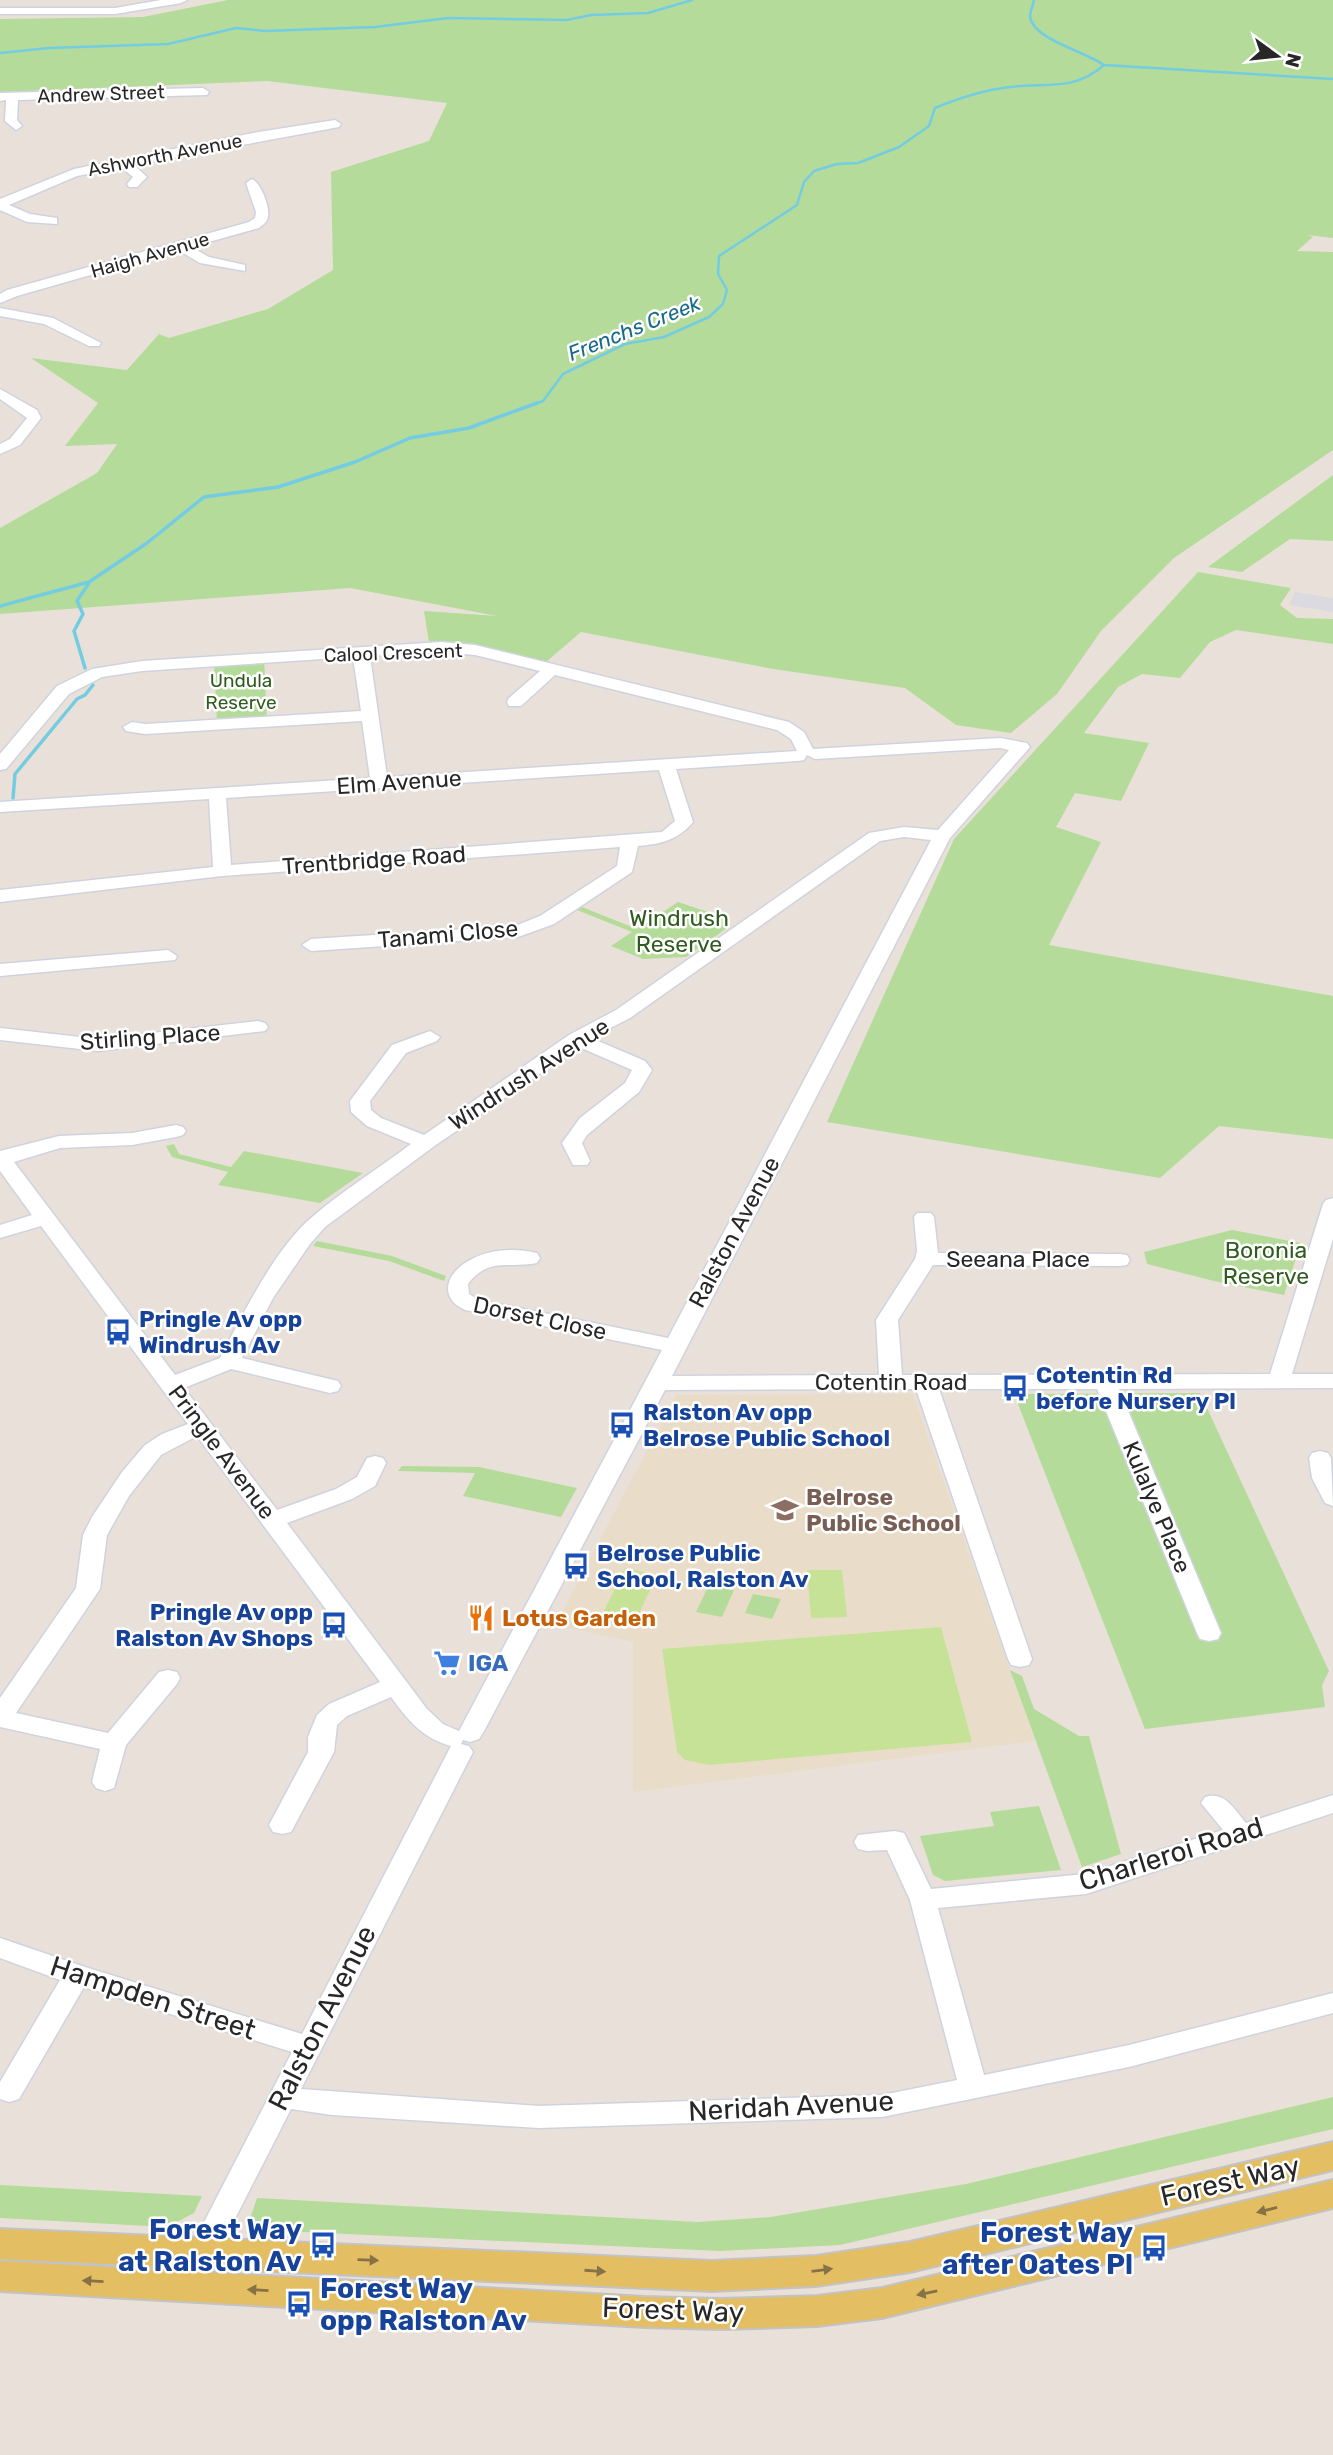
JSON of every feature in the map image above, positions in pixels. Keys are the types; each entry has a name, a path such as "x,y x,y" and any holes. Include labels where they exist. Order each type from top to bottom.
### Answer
{"main road":[{"name":"Forest Way","path":"0,2244 712,2276 816,2271 922,2254 1333,2156"},
{"name":"Forest Way","path":"0,2276 645,2312 720,2315 817,2311 881,2303 965,2285 1333,2194"}],"street":[{"path":"0,11 93,12 181,0"},
{"path":"126,110 123,103 144,92"},
{"name":"Andrew Street","path":"6,97 203,92"},
{"path":"6,97 11,121 16,126"},
{"name":"Ashworth Avenue","path":"0,205 74,173 253,137 335,124"},
{"path":"124,163 141,177 133,184"},
{"name":"Haigh Avenue","path":"0,299 12,293 254,225 261,220 262,212 252,183"},
{"path":"0,205 27,218 52,221"},
{"path":"180,246 205,260 240,268"},
{"path":"0,312 48,321 94,343"},
{"path":"0,393 32,412 34,418 15,442 0,450"},
{"name":"Calool Crescent","path":"0,765 64,690 98,673 142,666 441,647 475,650 783,726 798,736 806,753"},
{"path":"361,653 379,783"},
{"path":"515,702 552,669"},
{"path":"132,727 145,729 370,715"},
{"name":"Elm Avenue","path":"0,807 666,765 806,753 1000,743 1021,747"},
{"name":"Ralston Avenue","path":"186,2286 460,1741 658,1383 942,836 1021,747"},
{"name":"Trentbridge Road","path":"0,896 222,871 630,842 668,836 684,822 666,765"},
{"path":"217,794 222,871"},
{"name":"Windrush Avenue","path":"229,1362 262,1298 310,1231 338,1206 576,1039 623,1014 875,837 904,832 942,836"},
{"name":"Tanami Close","path":"311,945 518,931 547,920 626,868 630,842"},
{"path":"0,970 168,956"},
{"name":"Stirling Place","path":"0,1034 98,1045 258,1027"},
{"path":"426,1143 374,1122 360,1112 360,1101 399,1049 430,1037"},
{"path":"576,1039 638,1065 642,1070 638,1082 580,1127 572,1143 580,1161"},
{"path":"1,1158 59,1142 132,1139 176,1131"},
{"name":"Pringle Avenue","path":"1,1158 427,1724 460,1741"},
{"path":"1279,1381 1333,1204"},
{"path":"0,1232 46,1217"},
{"path":"924,1217 928,1251 926,1259"},
{"name":"Dorset Close","path":"529,1258 494,1257 474,1265 457,1284 458,1295 463,1301 473,1305 675,1346"},
{"name":"Seeana Place","path":"891,1382 887,1320 926,1259 1119,1260"},
{"path":"171,1385 229,1362 330,1386"},
{"name":"Cotentin Road","path":"658,1383 1333,1381"},
{"path":"925,1382 1020,1659"},
{"name":"Kulalye Place","path":"1105,1382 1209,1633"},
{"path":"114,1743 0,1717 88,1589 92,1578 95,1535 101,1521 151,1451 167,1440 202,1427"},
{"path":"1320,1458 1323,1478 1333,1498"},
{"path":"273,1520 344,1494 368,1481 375,1463"},
{"path":"105,1782 114,1743 168,1678"},
{"path":"282,1825 321,1752 321,1737 326,1721 338,1710 397,1685"},
{"path":"1214,1803 1240,1832"},
{"name":"Charleroi Road","path":"923,1900 1086,1884 1333,1804"},
{"path":"867,1842 895,1840 923,1900 973,2087"},
{"name":"Hampden Street","path":"0,1948 77,1975 307,2046"},
{"path":"9,2091 77,1975"},
{"name":"Neridah Avenue","path":"281,2097 332,2104 539,2116 882,2106 1129,2056 1333,2003"}],"shaded area":[{"path":"1295,592 1333,598 1333,612 1289,605"},
{"name":"Belrose Public School","path":"913,1394 1035,1741 633,1792 633,1642 555,1625 676,1395"}],"green space":[{"path":"228,0 1333,0 1333,238 1307,235 1313,237 1297,251 1333,252 1333,450 1174,558 1101,631 1057,694 1011,733 956,725 905,688 773,669 581,632 546,662 469,643 429,642 424,611 497,616 350,588 0,614 0,528 97,473 117,444 65,446 98,403 31,358 127,370 159,334 169,338 268,309 333,270 331,172 429,141 447,103 267,81 0,92 0,19 143,17"},
{"path":"1333,475 1333,541 1290,539 1242,572 1208,567"},
{"path":"1198,572 1291,588 1280,605 1297,618 1333,619 1333,644 1236,630 1210,642 1180,678 1142,674 1118,687 1084,733 1149,743 1121,801 1075,793 1056,827 1101,842 1049,945 1333,996 1333,1139 1219,1126 1160,1178 827,1122 954,839"},
{"name":"Undula Reserve","path":"264,658 267,721 217,724 214,661"},
{"name":"Windrush Reserve","path":"678,902 723,917 727,928 686,957 643,959 611,946 632,932 577,910 582,907 637,929"},
{"path":"174,1144 179,1154 231,1167 244,1151 363,1173 320,1203 218,1185 228,1172 172,1157 166,1146"},
{"name":"Boronia Reserve","path":"1232,1230 1301,1243 1284,1295 1147,1264 1144,1252"},
{"path":"317,1241 392,1256 446,1276 444,1281 389,1261 313,1246"},
{"path":"1200,1393 1329,1671 1322,1685 1325,1707 1145,1729 1014,1394"},
{"path":"402,1466 479,1467 577,1488 561,1517 463,1496 475,1473 398,1471"},
{"path":"625,1568 657,1575 635,1622 602,1615"},
{"path":"807,1570 842,1570 847,1617 811,1618"},
{"path":"709,1585 734,1590 722,1617 696,1612"},
{"path":"753,1594 781,1599 772,1619 745,1613"},
{"path":"941,1627 972,1742 709,1765 685,1760 677,1752 662,1649"},
{"path":"1010,1670 1022,1676 1034,1709 1079,1736 1089,1736 1121,1854 1082,1867"},
{"path":"1039,1806 1061,1870 945,1881 933,1875 920,1836 994,1826 990,1812"},
{"path":"1333,2097 1333,2129 840,2245 720,2251 259,2230 248,2225 257,2198 697,2222 771,2217 966,2184"},
{"path":"0,2185 202,2196 194,2213 167,2227 0,2218"}],"waterway":[{"path":"0,53 49,48 168,44 236,28 265,31 375,27 448,18 567,20 591,15 648,13 692,0"},
{"name":"Frenchs Creek","path":"1034,0 1030,17 1040,32 1104,65"},
{"name":"Frenchs Creek","path":"532,405 543,401 563,374 625,344 664,337 709,317 723,304 727,290 718,274 719,256 797,205 804,182 814,171 837,164 858,163 899,147 929,126 935,108 953,101 1000,88 1070,83 1104,65"},
{"path":"1104,65 1333,79"},
{"name":"Frenchs Creek","path":"0,606 89,582 147,543 204,497 278,487 355,462 410,438 469,428 537,403"},
{"path":"85,668 74,631 83,614 77,601 89,583"},
{"path":"13,798 15,774 77,699 85,695 93,685"}],"place":[{"name":"Pringle Av opp Windrush Av","path":"118,1332"},
{"name":"Cotentin Rd before Nursery Pl","path":"1015,1388"},
{"name":"Ralston Av opp Belrose Public School","path":"622,1425"},
{"name":"Belrose Public School","path":"785,1510"},
{"name":"Belrose Public School, Ralston Av","path":"576,1566"},
{"name":"Lotus Garden","path":"481,1618"},
{"name":"Pringle Av opp Ralston Av Shops","path":"334,1625"},
{"name":"IGA","path":"447,1663"},
{"name":"Forest Way at Ralston Av","path":"323,2245"},
{"name":"Forest Way after Oates Pl","path":"1154,2248"},
{"name":"Forest Way opp Ralston Av","path":"299,2304"}]}
